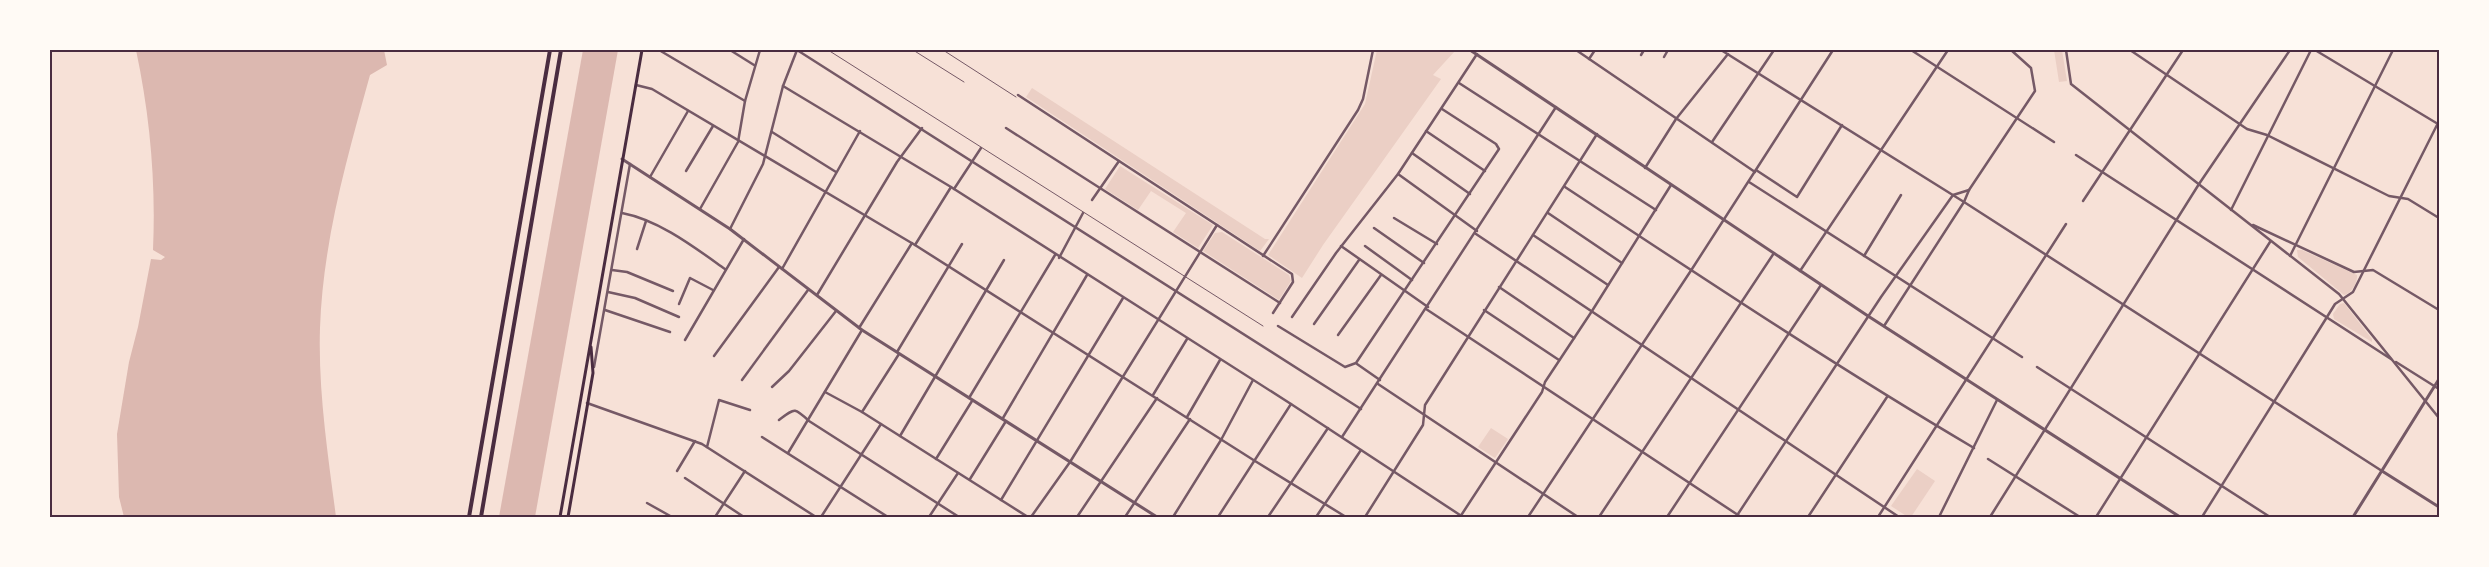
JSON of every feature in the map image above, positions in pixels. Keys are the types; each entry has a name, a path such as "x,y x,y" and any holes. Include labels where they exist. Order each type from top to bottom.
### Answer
{"main road":[{"path":"469,517 550,50"},
{"path":"480,517 561,50"},
{"path":"560,517 642,50"},
{"path":"568,517 593,369 590,342"}],"street":[{"path":"659,50 745,101"},
{"path":"730,50 754,65"},
{"path":"700,209 738,140 745,101 754,65 760,50"},
{"path":"789,50 796,51 922,128 1362,409"},
{"path":"1264,256 1358,110 1363,99 1373,50"},
{"path":"1470,50 1476,52 1645,168 1868,316 2180,517"},
{"path":"1576,50 1676,119 1797,197 1842,126"},
{"path":"1589,59 1595,50"},
{"path":"1640,55 1644,50"},
{"path":"1664,57 1668,50"},
{"path":"1721,50 1954,195 2439,507"},
{"path":"1712,142 1774,50"},
{"path":"1528,517 1692,270 1833,50"},
{"path":"1911,50 2054,142"},
{"path":"1800,271 1948,50"},
{"path":"1884,326 1964,202 1969,190 2035,91 2031,68 2011,50"},
{"path":"2066,50 2071,84 2250,223 2270,242 2344,298 2439,418"},
{"path":"2130,50 2239,125 2252,132 2270,136 2389,196 2408,200 2439,218"},
{"path":"2083,201 2182,50"},
{"path":"1990,517 2199,184 2290,50"},
{"path":"2231,210 2270,136 2311,50"},
{"path":"2202,517 2335,304 2354,292 2439,123 2374,87 2315,50"},
{"path":"2290,257 2393,50"},
{"path":"730,229 763,164 783,86 796,51"},
{"path":"1292,318 1341,246 1398,174 1459,83 1476,52"},
{"path":"1645,168 1676,119 1728,54"},
{"path":"1459,83 1582,160 1656,210"},
{"path":"636,85 650,88 824,193 914,244 1055,332 1221,440 1346,517"},
{"path":"783,86 952,188 1059,258 1291,404 1461,516 1671,185"},
{"path":"1017,96 1294,276 1293,282 1273,313"},
{"path":"1342,437 1540,135 1556,107"},
{"path":"1278,326 1347,368 1356,363 1455,217 1499,146 1442,109"},
{"path":"650,177 688,111"},
{"path":"686,171 713,126"},
{"path":"816,296 900,158 922,128"},
{"path":"1006,128 1280,303"},
{"path":"714,356 780,268 860,131"},
{"path":"1426,131 1485,171"},
{"path":"772,132 836,172"},
{"path":"1365,517 1423,424 1425,405 1467,336 1548,214 1597,134"},
{"path":"788,453 809,421 860,329 914,244 982,148"},
{"path":"1412,153 1470,194"},
{"path":"2076,155 2439,389"},
{"path":"622,159 730,229 860,329 1157,517"},
{"path":"1092,200 1119,161"},
{"path":"593,369 630,164"},
{"path":"1398,174 1516,261 1837,473 1899,517"},
{"path":"1749,182 2022,358"},
{"path":"1565,187 1887,397 1974,448"},
{"path":"1737,516 1868,316 1954,195 1969,190"},
{"path":"1864,256 1901,195"},
{"path":"622,213 646,221 693,246 725,269"},
{"path":"1059,258 1083,213"},
{"path":"1548,214 1622,263"},
{"path":"1394,218 1437,244"},
{"path":"636,249 646,221"},
{"path":"2250,223 2354,272 2373,270 2439,310"},
{"path":"1878,517 1994,339 2066,224"},
{"path":"825,392 862,412 1029,517 1070,462 1174,290 1217,225"},
{"path":"1374,228 1424,263"},
{"path":"1533,234 1609,285"},
{"path":"685,340 744,239"},
{"path":"2096,517 2270,242"},
{"path":"862,412 962,244"},
{"path":"1341,246 1467,336 1594,418 1741,517"},
{"path":"1365,246 1412,280"},
{"path":"1599,517 1774,253"},
{"path":"936,458 1055,255"},
{"path":"900,436 1004,260"},
{"path":"1314,324 1359,260"},
{"path":"612,270 627,272 673,291"},
{"path":"1002,418 1055,332 1087,275"},
{"path":"1338,334 1381,275"},
{"path":"679,304 690,278 713,290"},
{"path":"1667,517 1821,285"},
{"path":"1499,287 1574,338"},
{"path":"742,380 808,290"},
{"path":"608,292 635,298 679,317"},
{"path":"1001,500 1123,298"},
{"path":"605,310 670,332"},
{"path":"1484,310 1559,360"},
{"path":"772,388 789,371 836,311"},
{"path":"1153,396 1187,338"},
{"path":"1125,517 1189,418 1220,360"},
{"path":"1356,363 1380,380"},
{"path":"2037,367 2270,517"},
{"path":"2353,517 2439,379"},
{"path":"1173,517 1221,440 1253,380"},
{"path":"1378,384 1578,517"},
{"path":"1808,517 1887,397"},
{"path":"1077,517 1100,481 1108,474 1157,398"},
{"path":"707,447 719,400 750,410"},
{"path":"1939,517 1997,400"},
{"path":"587,404 695,441 816,517"},
{"path":"1218,517 1291,404"},
{"path":"779,420 795,409 809,421 959,517"},
{"path":"970,480 1006,421"},
{"path":"821,517 881,424"},
{"path":"1268,517 1328,428"},
{"path":"762,437 888,517"},
{"path":"677,471 695,441"},
{"path":"1316,517 1361,450"},
{"path":"1988,459 2080,517"},
{"path":"715,517 745,471"},
{"path":"929,517 958,473"},
{"path":"685,478 744,517"},
{"path":"647,503 672,517"}],"lane":[{"path":"828,50 1262,326"},
{"path":"914,50 964,82"},
{"path":"943,50 1017,96"}],"shaded area":[{"path":"136,50 384,50 387,65 370,75 345,169 331,232 322,296 320,352 324,423 336,517 124,517 119,497 117,434 129,362 151,259 161,260 165,257 153,250 154,199 151,149"},
{"path":"583,50 618,50 535,517 499,517"},
{"path":"1377,50 1455,51 1433,75 1441,79 1323,245 1302,278 1268,255 1365,104"},
{"path":"2054,50 2062,50 2067,81 2059,82"},
{"path":"1032,88 1265,239 1269,239 1260,251 1026,97"},
{"path":"1120,166 1213,225 1198,248 1173,232 1186,213 1151,191 1138,210 1105,189"},
{"path":"1222,232 1289,275 1291,281 1279,300 1203,251 1215,233"},
{"path":"2297,250 2302,250 2357,275 2354,287 2344,295 2298,257"},
{"path":"2344,303 2372,339 2372,342 2334,319 2333,314 2340,304"},
{"path":"1491,428 1508,439 1495,458 1478,447"},
{"path":"1917,469 1935,481 1911,517 1908,517 1891,506"}]}
